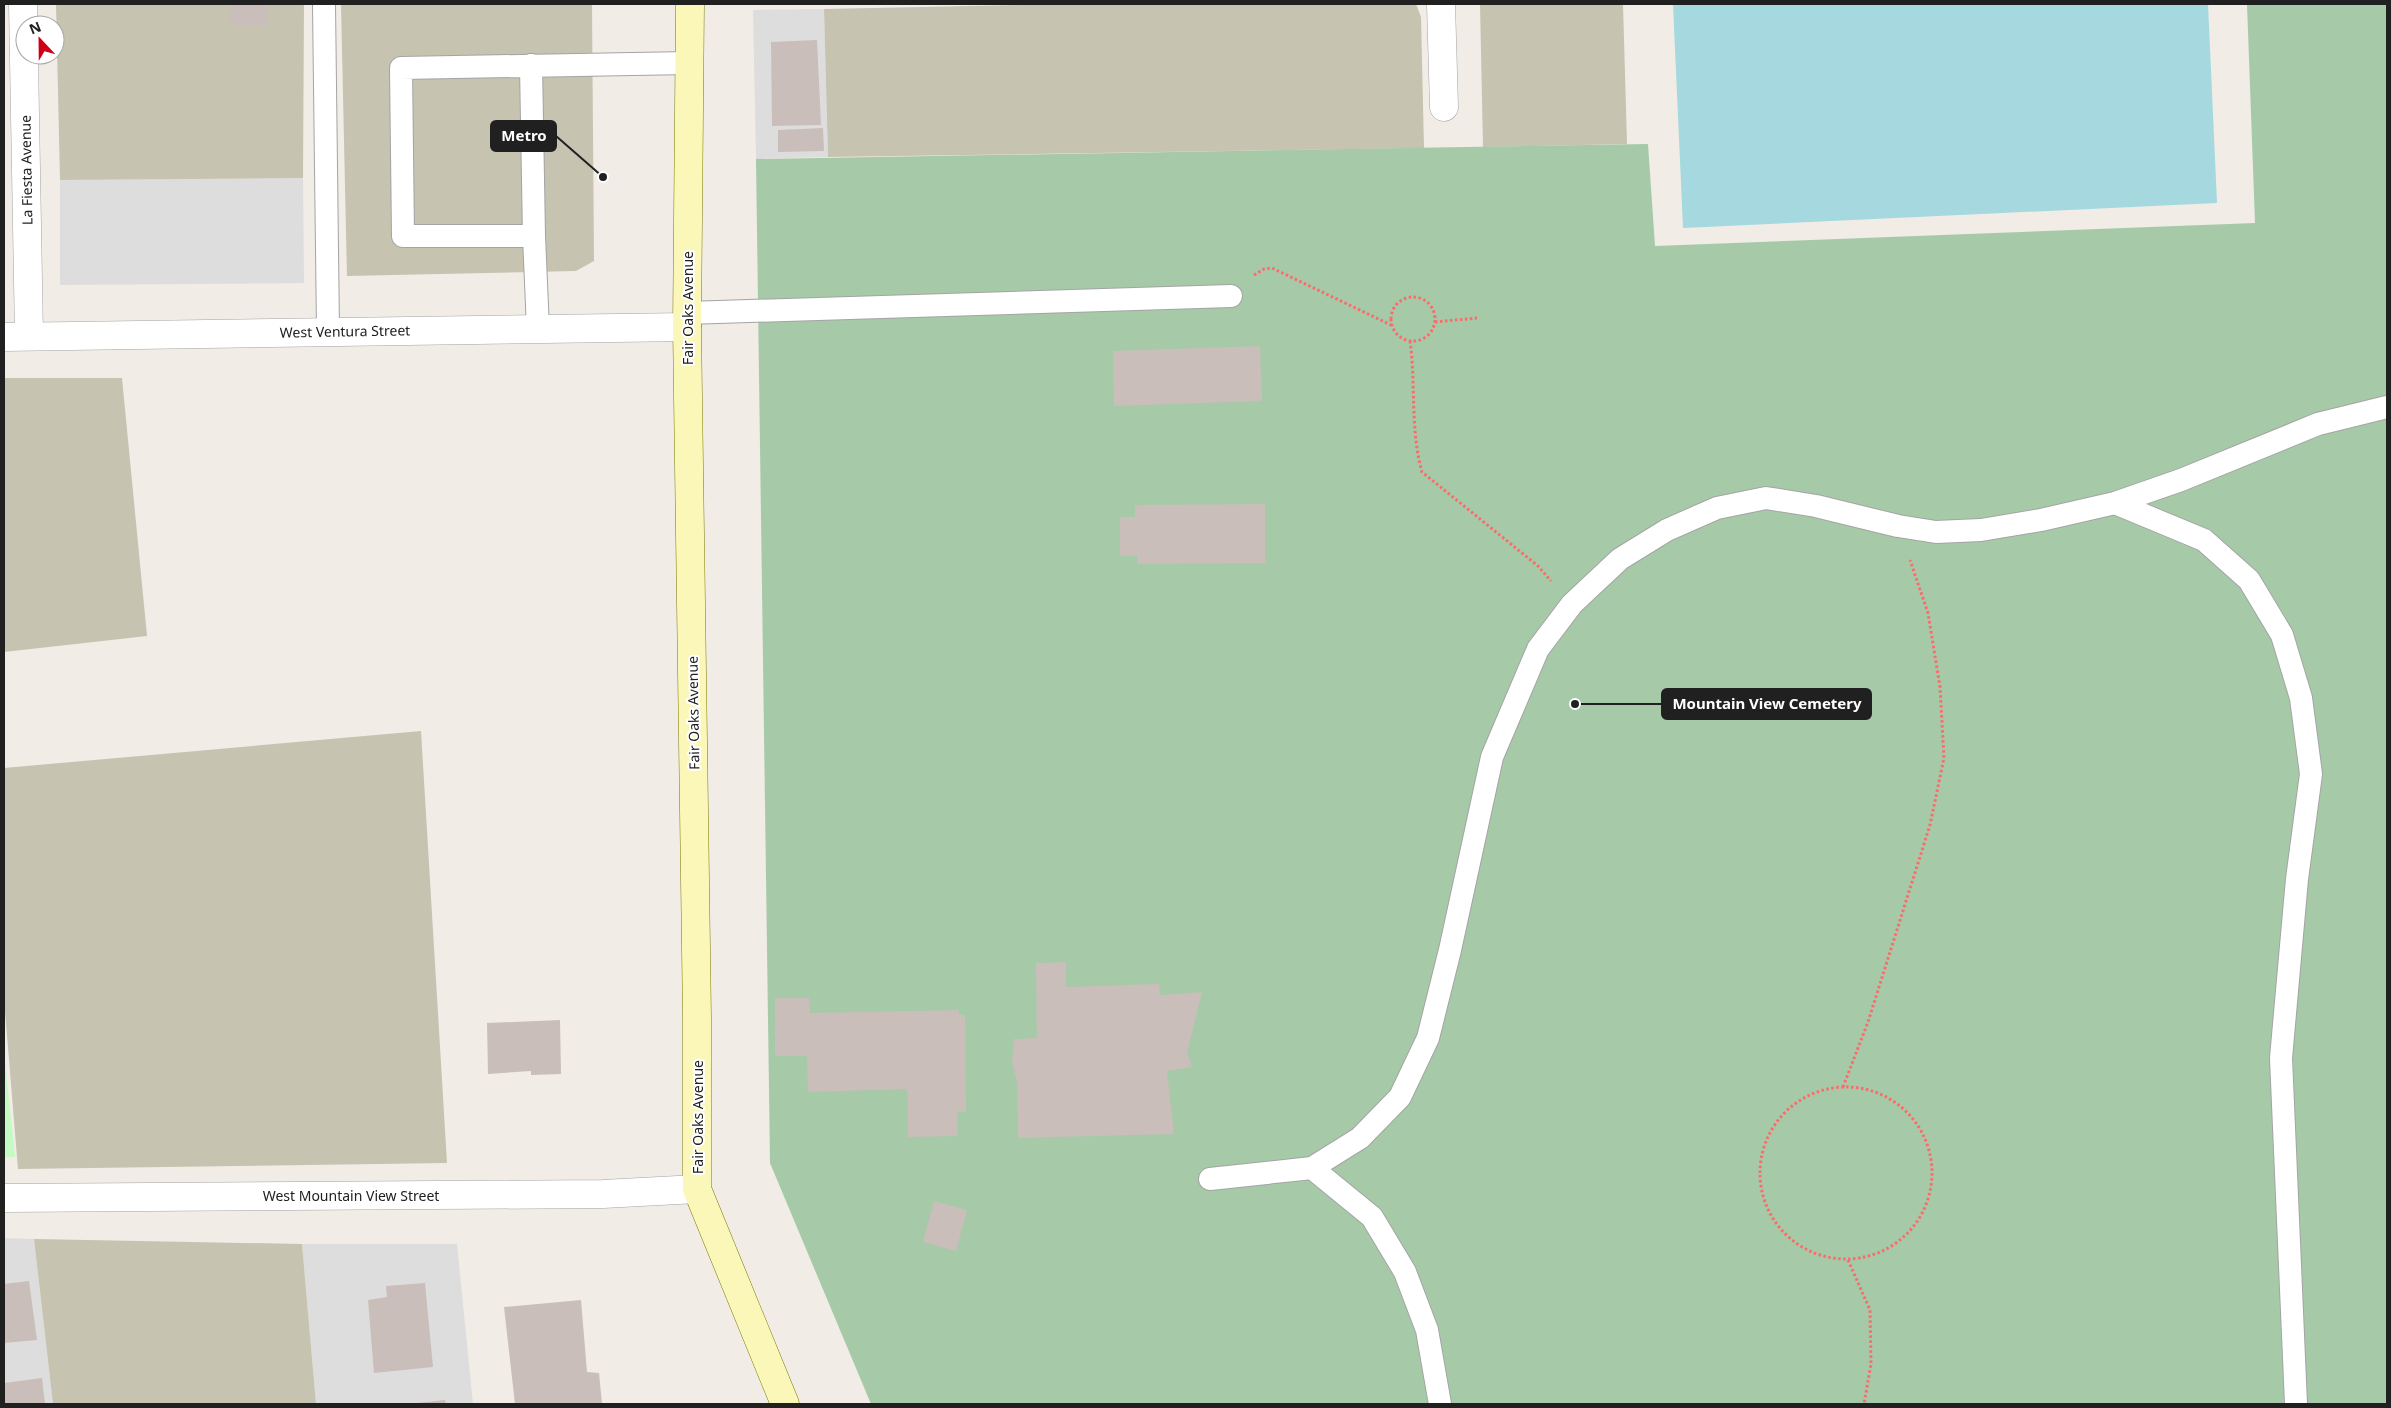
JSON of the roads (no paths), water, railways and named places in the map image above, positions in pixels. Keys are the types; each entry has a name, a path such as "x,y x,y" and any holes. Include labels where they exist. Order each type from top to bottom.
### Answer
{"main road":[{"name":"Fair Oaks Avenue","path":"690,4 687,320 697,1018 697,1189 785,1404"}],"street":[{"name":"La Fiesta Avenue","path":"17,337 23,4"},
{"path":"1441,4 1444,107"},
{"name":"West Ventura Street","path":"17,337 538,329 687,320"},
{"name":"West Mountain View Street","path":"4,1198 603,1194 697,1189"}],"lane":[{"path":"324,4 328,331"},
{"path":"534,236 403,236 401,68 689,63"},
{"path":"532,65 534,236 538,329"},
{"path":"687,320 1232,296"},
{"path":"1210,1179 1312,1168 1360,1138 1400,1097 1424,1046 1450,950 1492,757 1538,649 1572,604 1620,559 1667,530 1717,508 1766,498 1816,506 1898,526 1936,532 1981,530 2041,520 2115,503 2181,480 2318,424 2387,407"},
{"path":"2115,503 2204,540 2250,580 2282,635 2301,698 2310,774 2297,879 2281,1058 2296,1404"},
{"path":"1312,1168 1372,1217 1405,1272 1427,1330 1440,1404"}],"water":[{"path":"1673,4 2208,4 2217,203 1683,228"}],"place":[{"name":"Metro","path":"603,177"},
{"name":"Mountain View Cemetery","path":"1575,704"}]}
